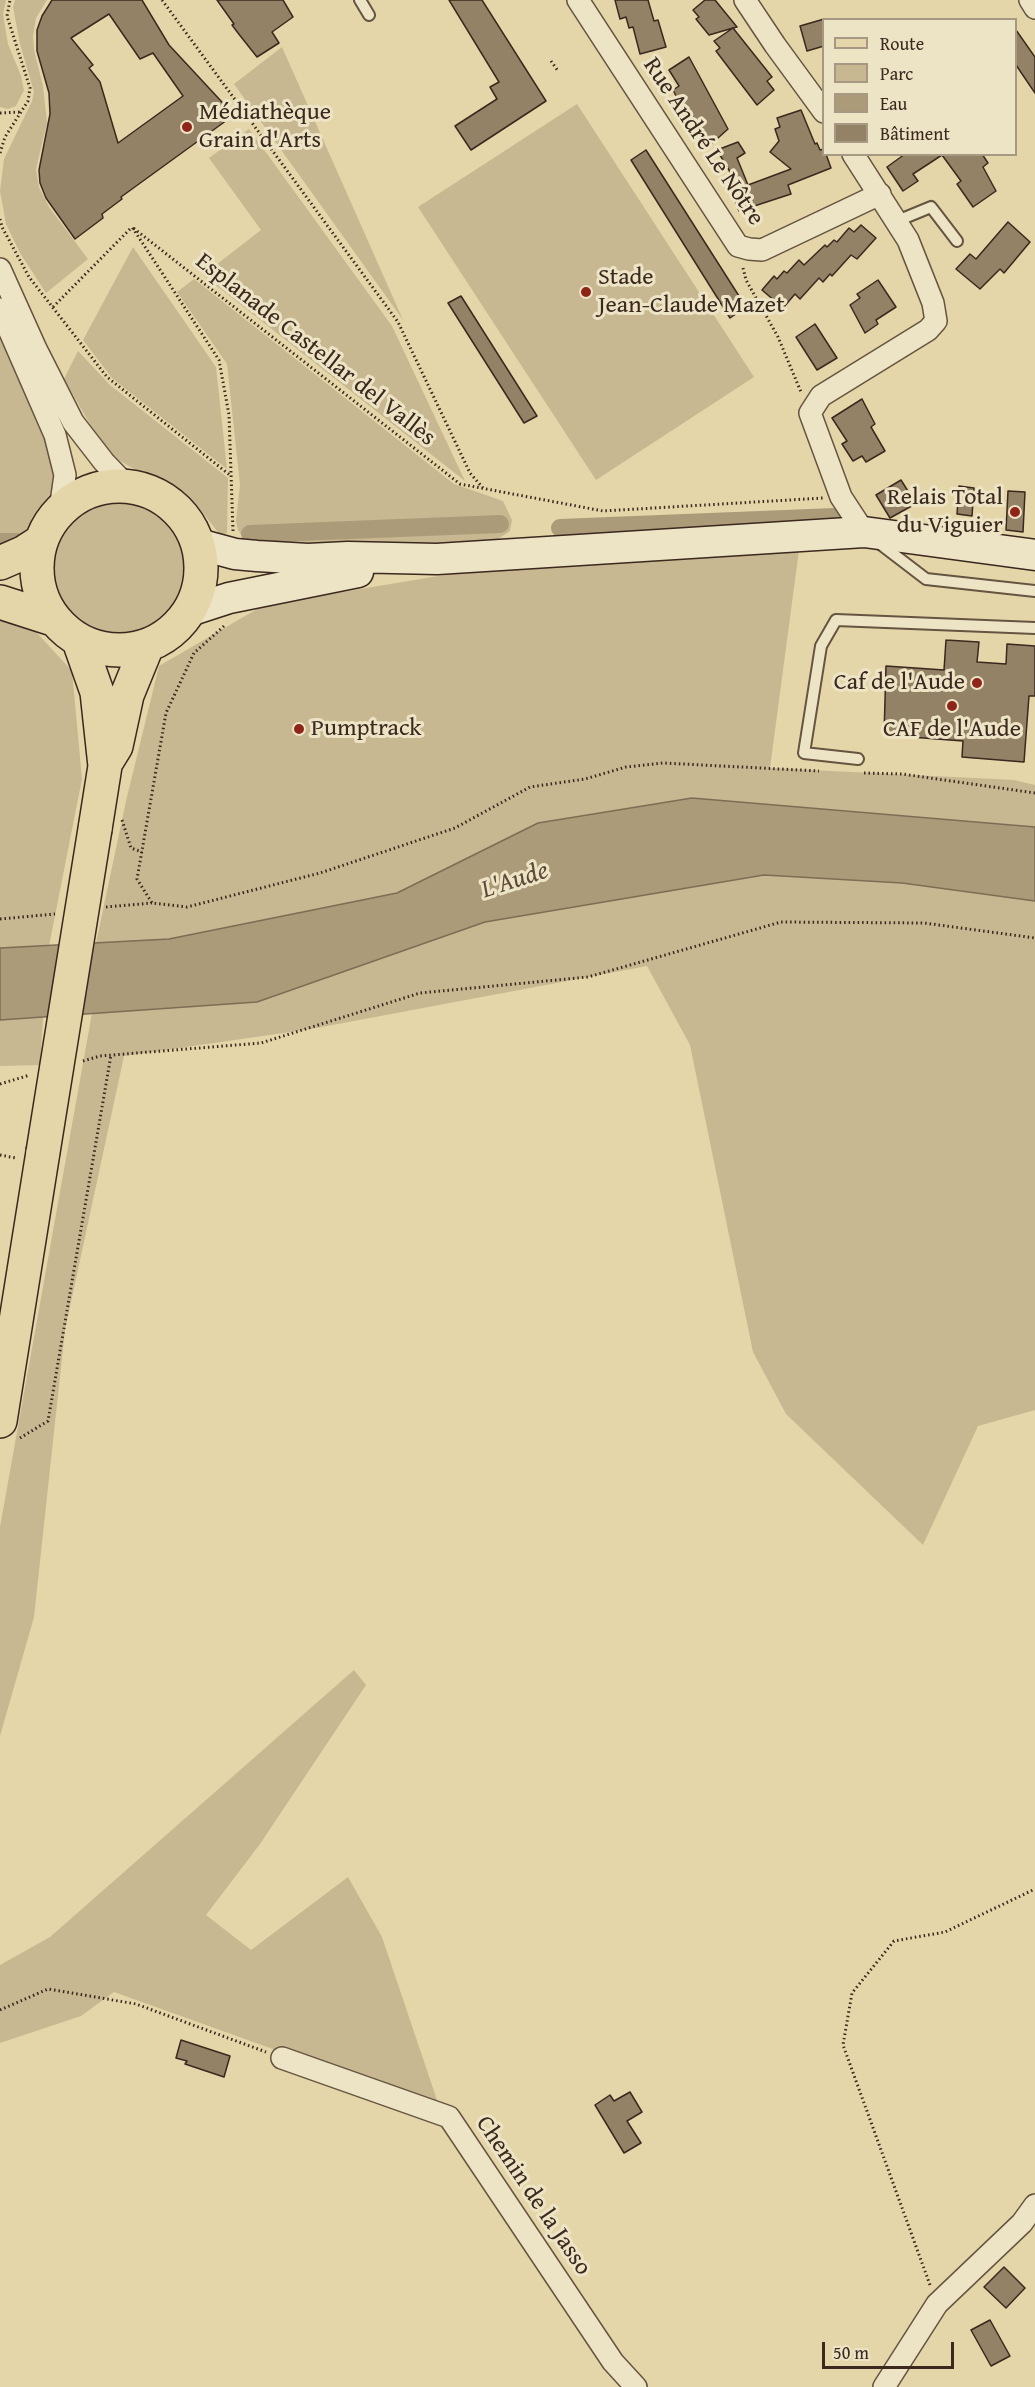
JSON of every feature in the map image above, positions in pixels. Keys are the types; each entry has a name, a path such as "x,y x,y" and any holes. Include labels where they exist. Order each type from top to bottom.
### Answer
{"main road":[{"path":"128,486 158,496 172,505 182,516 198,544 201,561 200,579 189,611 171,632 147,646 113,651 79,641 53,619 40,595 36,568 40,542 48,525 60,510 92,489 128,486"},
{"path":"198,544 235,554 308,559 348,557 437,559 864,532 1035,555"},
{"path":"0,563 40,542"},
{"path":"189,611 235,597 345,574 437,559"},
{"path":"0,602 53,619"},
{"path":"9,1430 33,1156 105,766 97,692 79,641"},
{"path":"105,766 116,747 127,695 147,646"}],"street":[{"name":"Rue André Le Nôtre","path":"578,0 738,246 762,250 880,194"},
{"path":"745,0 775,45 820,101"},
{"path":"1030,0 1035,8"},
{"path":"854,156 908,240 933,303 936,321 928,330 821,396 810,413 840,497 864,532"},
{"path":"0,269 36,349 73,422 104,462 128,486"},
{"path":"0,309 56,435 65,475 60,510"},
{"name":"Chemin de la Jasso","path":"282,2058 449,2117 613,2362 636,2387"},
{"path":"884,2387 937,2304 1022,2223 1035,2205"}],"lane":[{"path":"360,0 369,15"},
{"path":"897,221 931,207 957,241"},
{"path":"864,532 926,579 1035,591"},
{"path":"858,759 804,753 821,646 836,620 1035,628"}],"path":[{"path":"0,153 5,137 28,101 30,88 7,16 10,0"},
{"path":"162,0 398,322 470,473 483,488"},
{"path":"551,61 558,71"},
{"path":"0,114 21,112"},
{"path":"0,219 29,277 107,377 231,476"},
{"path":"53,307 132,227"},
{"name":"Esplanade Castellar del Vallès","path":"132,227 460,484 603,511 840,497"},
{"name":"Esplanade Castellar del Vallès","path":"132,227 219,360 229,415 235,554"},
{"path":"738,246 746,280 778,337 810,413"},
{"path":"235,597 235,616 194,653 166,713 137,879 152,903 187,907 320,873 455,828 530,787 585,779 626,767 663,763 819,771"},
{"path":"854,772 902,774 1035,793"},
{"path":"74,1063 111,1055 261,1043 420,993 588,977 781,922 924,923 1035,938"},
{"path":"9,1430 48,1422 111,1055"},
{"path":"0,1084 32,1075"},
{"path":"0,1155 33,1156"},
{"path":"937,2304 843,2045 852,1993 894,1941 945,1932 1035,1889"},
{"path":"0,2010 48,1989 136,2004 282,2058"}],"green space":[{"path":"0,0 6,0 3,14 8,44 24,90 16,106 8,109 0,107"},
{"path":"15,0 47,0 36,18 33,36 43,86 47,123 36,169 39,187 49,207 88,259 46,293 20,253 6,224 0,191 4,159 32,101 34,92 20,44 13,7"},
{"path":"282,47 403,320 234,84"},
{"name":"Stade Jean-Claude Mazet","path":"577,104 754,377 596,480 418,207"},
{"path":"249,129 392,326 465,481 203,275 261,230 209,158"},
{"path":"133,247 216,367 227,469 112,378 83,340"},
{"path":"194,279 454,484 503,501 512,520 510,531 498,539 473,545 349,549 245,541 238,530 236,521 240,485 227,364 177,292"},
{"path":"0,333 42,424 58,484 52,505 36,527 0,556"},
{"path":"78,351 110,385 228,478 227,533 221,536 195,503 120,461 99,440 64,379"},
{"path":"119,501 146,506 169,521 184,544 189,571 184,598 169,621 146,636 119,641 92,636 69,621 54,598 49,571 54,544 69,521 92,506"},
{"path":"799,550 770,768 1014,780 1035,785 1035,827 692,798 539,823 397,893 169,939 96,943 126,801 159,666 264,605 463,572"},
{"path":"0,619 26,621 72,671 82,779 49,946 0,948"},
{"path":"764,875 902,883 1035,901 1035,1410 978,1426 923,1545 786,1414 753,1352 690,1045 647,966 311,1029 124,1056 65,1330 34,1617 0,1736 0,1527 92,1013 257,1002 485,922"},
{"path":"43,1017 40,1065 0,1066 0,1020"},
{"path":"354,1670 366,1685 260,1844 206,1915 251,1950 348,1877 382,1937 440,2109 114,1992 81,2016 0,2043 0,1965 50,1937"}],"water":[{"name":"L'Aude","path":"692,798 1035,827 1035,901 902,883 764,875 485,922 257,1002 0,1020 0,948 169,939 397,893 538,823"}],"building":[{"path":"52,0 142,0 169,45 234,115 121,197 122,199 102,214 103,218 75,239 46,198 40,183 39,170 50,114 49,93 37,51 37,30","holes":["109,14 140,59 153,53 183,96 118,143 100,82 89,68 93,65 71,38"]},
{"path":"217,0 283,0 293,17 272,32 279,43 257,57 232,25 234,24"},
{"path":"449,0 482,0 546,101 471,150 455,126 497,99 490,87 499,82"},
{"path":"615,0 648,0 654,21 658,20 666,47 640,54 633,27 629,28 626,17 620,19"},
{"path":"705,0 715,0 737,27 709,35 696,19 699,17 693,10"},
{"path":"822,20 822,47 807,51 800,26"},
{"path":"733,28 772,77 767,81 774,90 757,105 716,51 720,48 714,41"},
{"path":"1017,31 1035,57 1035,93 1017,66"},
{"path":"689,57 728,129 708,147 693,121 690,123 673,90 679,86 669,70"},
{"path":"801,110 815,144 817,143 820,150 822,150 822,156 827,156 831,168 788,185 791,194 739,211 729,185 736,182 717,150 738,142 745,153 737,158 748,185 791,169 770,152 779,141 775,129 780,127 777,118"},
{"path":"646,150 746,307 730,318 631,160"},
{"path":"902,156 940,156 913,174 918,181 903,191 887,167"},
{"path":"943,156 983,156 988,163 983,167 996,191 973,207 957,184 961,181"},
{"path":"1008,222 1030,242 1004,273 1000,269 980,289 956,269 970,254 976,259"},
{"path":"861,225 876,238 857,259 851,255 832,276 830,274 823,282 819,278 800,299 795,294 783,308 762,290 774,276 777,279 784,271 787,273 799,260 804,265 825,245 827,247 834,240 837,242 849,228 854,232"},
{"path":"878,280 896,307 876,320 878,324 865,333 850,305 860,298 857,294"},
{"path":"461,296 537,416 524,423 448,303"},
{"path":"815,324 837,358 817,370 796,337"},
{"path":"862,399 875,424 871,427 885,451 866,462 862,456 853,461 842,444 847,441 832,418"},
{"path":"901,480 911,496 922,492 926,498 890,518 876,495"},
{"path":"959,486 974,488 972,516 957,514"},
{"path":"1008,491 1025,492 1023,532 1006,530"},
{"name":"CAF de l'Aude","path":"946,640 979,642 977,662 1006,664 1007,644 1035,646 1035,696 1029,696 1024,762 962,757 963,741 884,735 886,666 944,670"},
{"path":"181,2040 230,2056 224,2077 185,2064 187,2061 176,2058"},
{"path":"630,2092 642,2112 627,2121 641,2143 624,2153 595,2105 610,2095 614,2101"},
{"path":"1004,2267 1025,2288 1006,2308 984,2287"},
{"path":"990,2320 1010,2356 991,2366 971,2330"}],"waterway":[{"path":"560,528 835,517"},
{"path":"250,534 500,524"},
{"path":"0,542 18,542"}],"place":[{"name":"Médiathèque Grain d'Arts","path":"187,127"},
{"name":"Stade Jean-Claude Mazet","path":"586,292"},
{"name":"Relais Total du Viguier","path":"1015,512"},
{"name":"Caf de l'Aude","path":"977,683"},
{"name":"CAF de l'Aude","path":"952,706"},
{"name":"Pumptrack","path":"299,729"}]}
